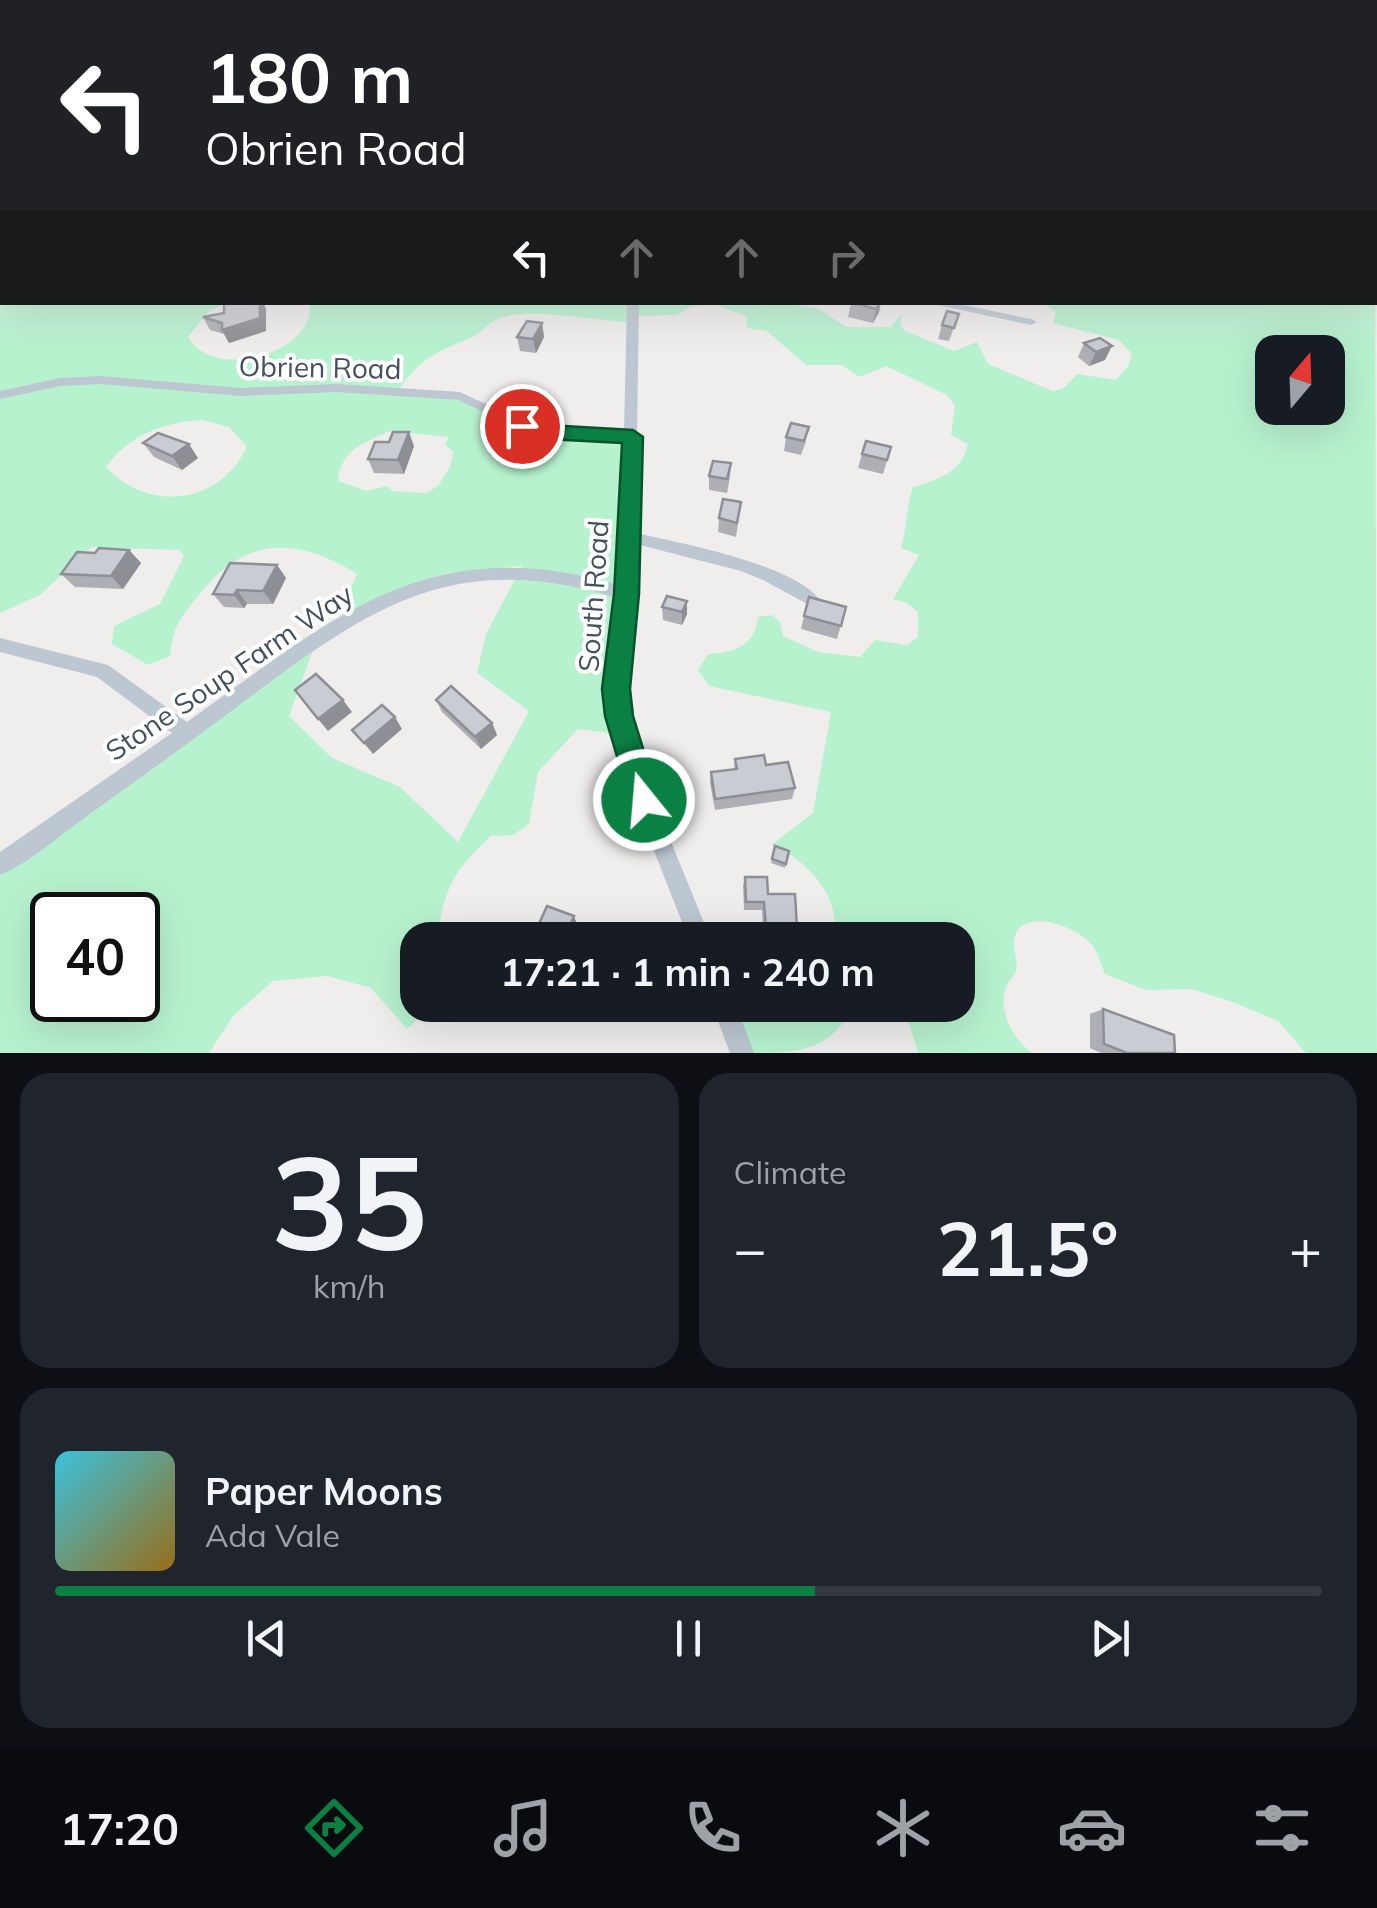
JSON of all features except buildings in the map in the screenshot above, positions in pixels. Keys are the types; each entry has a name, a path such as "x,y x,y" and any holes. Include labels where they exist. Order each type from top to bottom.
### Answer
{"street":[{"name":"South Road","path":"634,305 627,594 616,689 619,716 644,800 693,922"},
{"path":"945,305 1030,322"},
{"name":"Obrien Road","path":"0,396 60,382 100,380 241,392 336,388 460,396 522,426 547,432 633,437"},
{"path":"629,536 754,567 811,599"},
{"name":"Stone Soup Farm Way","path":"0,865 316,643 414,588 494,572 531,571 588,581 627,594"},
{"path":"0,645 102,670 187,734"},
{"path":"730,1022 742,1053"}],"green space":[{"path":"0,305 222,305 208,312 188,337 201,351 219,358 262,356 298,335 307,320 309,305 718,305 691,306 677,315 635,316 634,323 549,314 502,317 429,358 397,392 469,402 519,429 541,434 632,435 622,635 626,735 578,729 538,772 529,824 513,835 491,836 468,860 447,893 440,922 400,922 400,1021 371,988 328,976 273,981 233,1016 209,1053 0,1053 0,860 305,649 312,653 289,716 332,758 400,787 458,842 529,711 477,673 486,634 522,566 428,582 340,616 357,574 313,553 292,548 253,552 216,576 178,623 170,656 148,665 112,644 114,626 160,604 184,556 179,550 91,547 40,595 0,613","holes":["203,420 229,427 247,446 220,481 183,496 142,491 123,482 106,467 125,446 148,432","390,431 449,437 445,444 453,452 450,467 438,486 426,493 393,491 387,486 367,491 338,481 349,454"]},
{"path":"718,305 797,305 819,309 846,327 891,327 902,313 900,325 905,331 954,351 977,342 988,364 1053,391 1064,388 1077,374 1116,380 1132,354 1119,340 1053,323 1056,312 1046,305 1375,305 1377,1053 1306,1053 1278,1021 1233,1002 1191,989 1146,990 1105,974 1096,951 1086,939 1066,927 1042,921 1022,926 1016,933 1016,971 1004,994 1008,1023 1032,1053 918,1053 908,1022 975,1022 975,922 835,922 820,882 797,860 771,845 813,813 831,712 709,686 698,670 708,654 734,650 748,641 758,617 772,615 780,622 783,636 818,652 860,657 875,640 907,645 918,637 918,612 893,599 919,555 901,548 913,487 955,468 968,444 951,435 955,406 947,395 886,366 860,377 841,365 806,365 767,331 747,328 747,317"},
{"path":"735,1022 844,1022 810,1047 745,1053"}],"route":[{"path":"522,426 547,432 633,437 627,594 616,689 619,716 644,800"}]}
